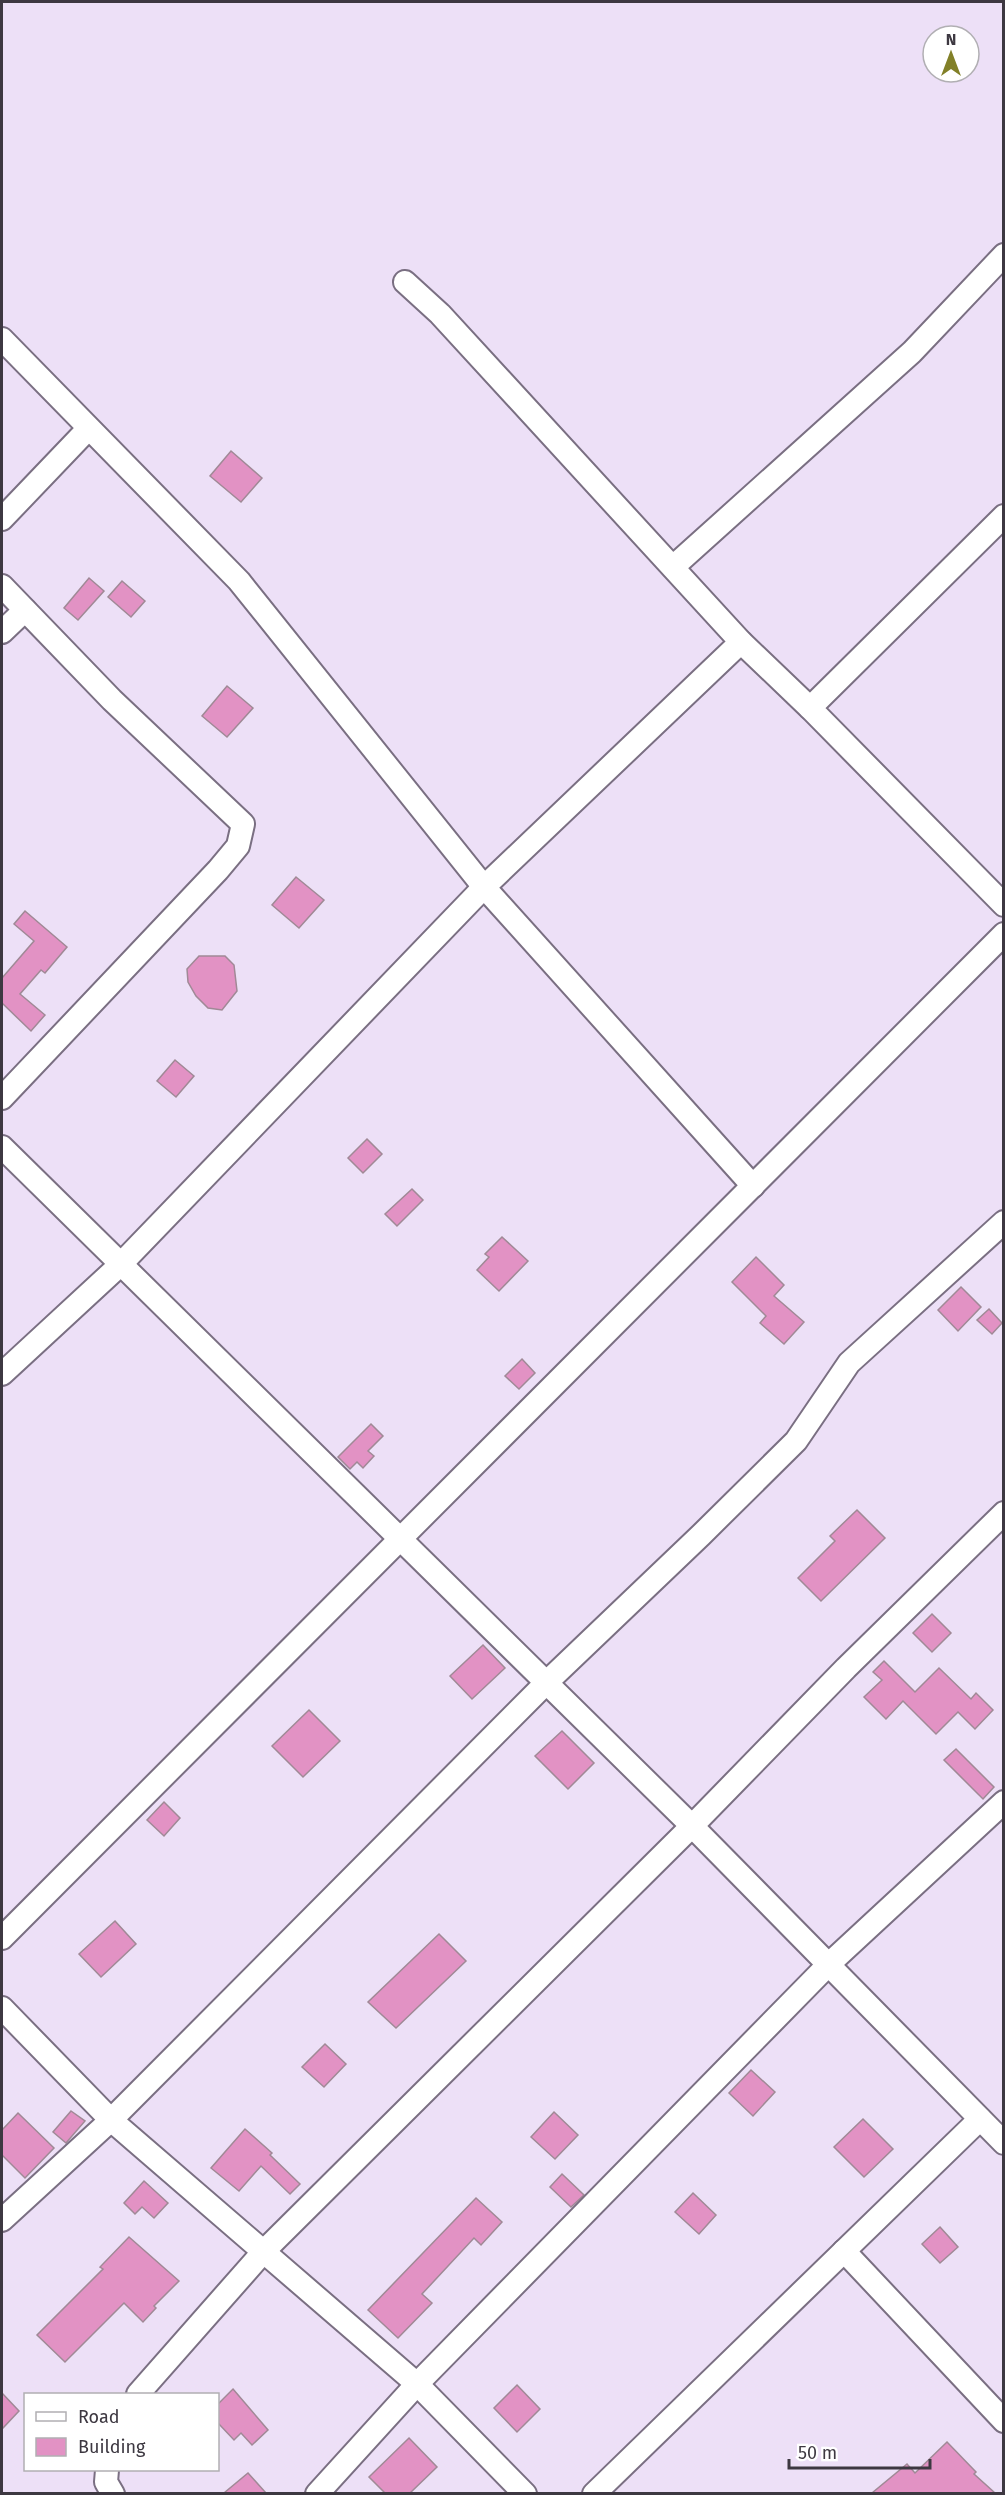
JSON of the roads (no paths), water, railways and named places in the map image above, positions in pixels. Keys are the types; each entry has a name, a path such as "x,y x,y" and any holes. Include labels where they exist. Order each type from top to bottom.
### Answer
{"street":[{"path":"673,567 912,352 1004,255"},
{"path":"405,282 440,314 741,642 810,708 1004,905"},
{"path":"2,339 239,580 484,887 753,1186"},
{"path":"2,519 88,429"},
{"path":"810,708 1004,516"},
{"path":"2,586 112,700 243,824 238,846 218,870 2,1098"},
{"path":"2,632 26,610"},
{"path":"2,1374 120,1265 484,887 741,642"},
{"path":"2,1938 399,1537 1004,933"},
{"path":"2,1147 692,1826 1004,2143"},
{"path":"2,2220 111,2120 547,1682 796,1441 849,1363 1004,1222"},
{"path":"139,2393 264,2251 692,1826 846,1668 1004,1513"},
{"path":"317,2493 417,2384 829,1964 1004,1803"},
{"path":"2,2008 111,2120 417,2384 525,2493"},
{"path":"594,2493 980,2119"},
{"path":"844,2251 1004,2421"},
{"path":"107,2471 106,2482 113,2493"}]}
